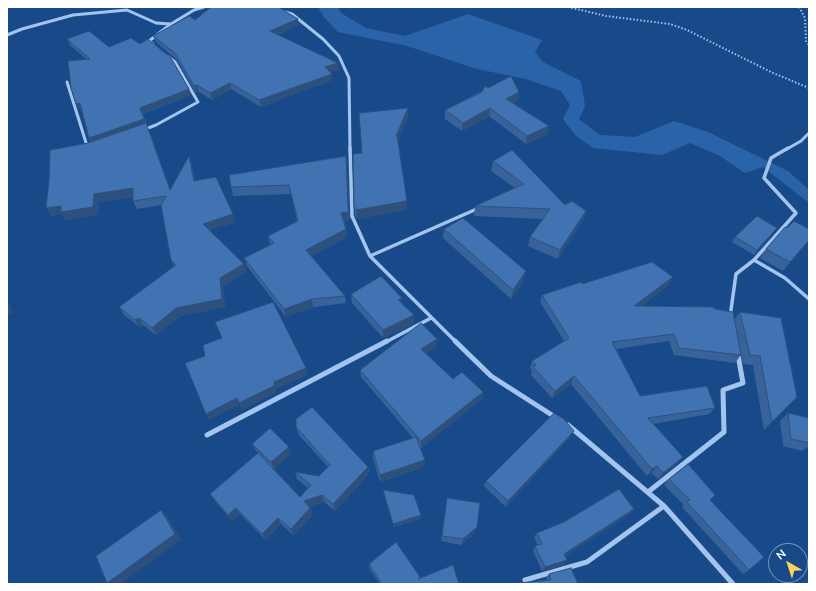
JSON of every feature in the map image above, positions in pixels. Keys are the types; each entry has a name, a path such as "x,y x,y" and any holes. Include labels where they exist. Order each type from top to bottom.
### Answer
{"street":[{"path":"154,45 149,41 171,24 194,10 204,7"},
{"path":"7,35 22,29 73,15 127,10 156,23 171,24"},
{"path":"278,10 292,14 323,39 339,56 349,78 352,216 370,256 430,318 491,376 558,419"},
{"path":"136,132 156,125 198,102 175,62 165,54"},
{"path":"67,82 88,149 95,146"},
{"path":"731,324 730,317 736,274 754,260 796,213 764,178 771,158 801,141 809,133"},
{"path":"370,256 479,208"},
{"path":"754,260 785,278 809,299"},
{"path":"207,435 430,318"},
{"path":"648,492 724,432 723,390 744,383 736,346"},
{"path":"565,423 664,506 733,584"},
{"path":"525,580 587,562 664,506"}],"path":[{"path":"568,7 606,16 645,19 670,24 688,30 773,73 809,88"},
{"path":"799,7 805,18 806,41 809,45"}],"shaded area":[{"path":"318,7 338,7 341,13 366,28 405,36 468,14 542,40 535,52 543,62 581,81 585,106 579,119 600,135 635,137 674,121 708,132 788,171 809,190 809,203 763,167 745,173 720,156 690,143 662,155 593,148 576,136 563,119 570,105 561,91 526,79 477,69 407,46 338,32 324,17"}],"building":[{"path":"211,7 280,8 298,19 270,31 338,63 325,67 332,74 259,100 230,83 210,93 197,85 194,86 175,53 153,36 189,16 195,20"},
{"path":"89,31 109,47 131,38 140,44 148,39 171,58 189,89 140,108 144,119 89,138 80,103 76,104 71,88 68,61 90,59 67,39"},
{"path":"511,76 519,92 506,99 549,126 527,136 490,108 463,123 445,110 482,92 485,86 488,88"},
{"path":"408,108 396,136 397,135 407,201 356,210 354,206 353,154 362,153 359,113"},
{"path":"146,123 170,190 189,156 194,181 216,177 233,214 203,224 244,264 220,278 222,299 176,308 152,328 139,318 135,320 119,307 176,265 171,260 161,205 166,196 133,201 133,188 94,194 93,207 61,212 61,206 46,208 50,150 88,143"},
{"path":"512,150 565,205 572,201 586,211 560,250 530,237 550,209 475,206 524,184 493,161"},
{"path":"346,156 349,212 341,213 346,229 306,250 345,296 312,299 284,309 244,258 274,243 268,236 298,221 289,185 231,187 229,175"},
{"path":"757,216 777,228 757,250 735,237"},
{"path":"463,218 526,271 513,290 444,229"},
{"path":"794,221 809,229 809,240 790,262 766,249 785,227 787,228"},
{"path":"652,262 673,277 634,306 712,307 715,309 733,312 741,355 679,348 674,334 612,342 640,396 707,386 715,408 648,418 683,457 663,473 657,466 652,469 574,376 555,391 533,367 536,365 532,361 569,338 542,295 581,282 582,284"},
{"path":"381,276 402,298 398,300 414,315 383,330 351,294"},
{"path":"273,302 306,368 274,382 274,386 239,403 237,398 206,414 185,363 205,356 203,345 222,338 215,322"},
{"path":"740,312 781,318 797,397 772,422 760,356 750,355"},
{"path":"421,323 437,339 421,349 453,379 462,372 483,392 421,441 360,370"},
{"path":"312,407 368,467 333,504 322,495 304,501 310,508 291,529 278,518 262,534 236,508 228,515 210,494 258,453 300,497 311,485 295,472 319,476 330,465 296,427 296,419"},
{"path":"554,413 564,419 574,431 508,501 486,481"},
{"path":"788,413 809,418 809,443 791,439"},
{"path":"270,428 289,447 271,462 252,444"},
{"path":"416,437 425,460 380,475 373,451"},
{"path":"688,464 715,495 710,500 764,557 749,570 687,502 690,500 669,479"},
{"path":"619,489 634,509 564,554 567,560 545,567 535,546 542,544 537,533 564,522"},
{"path":"383,490 414,495 421,515 393,524"},
{"path":"447,498 480,503 477,527 463,539 442,536"},
{"path":"161,510 175,534 107,583 96,556"},
{"path":"396,542 420,577 418,579 453,565 459,584 382,584 369,564"},
{"path":"571,568 578,584 507,584 551,580 549,574"}]}
